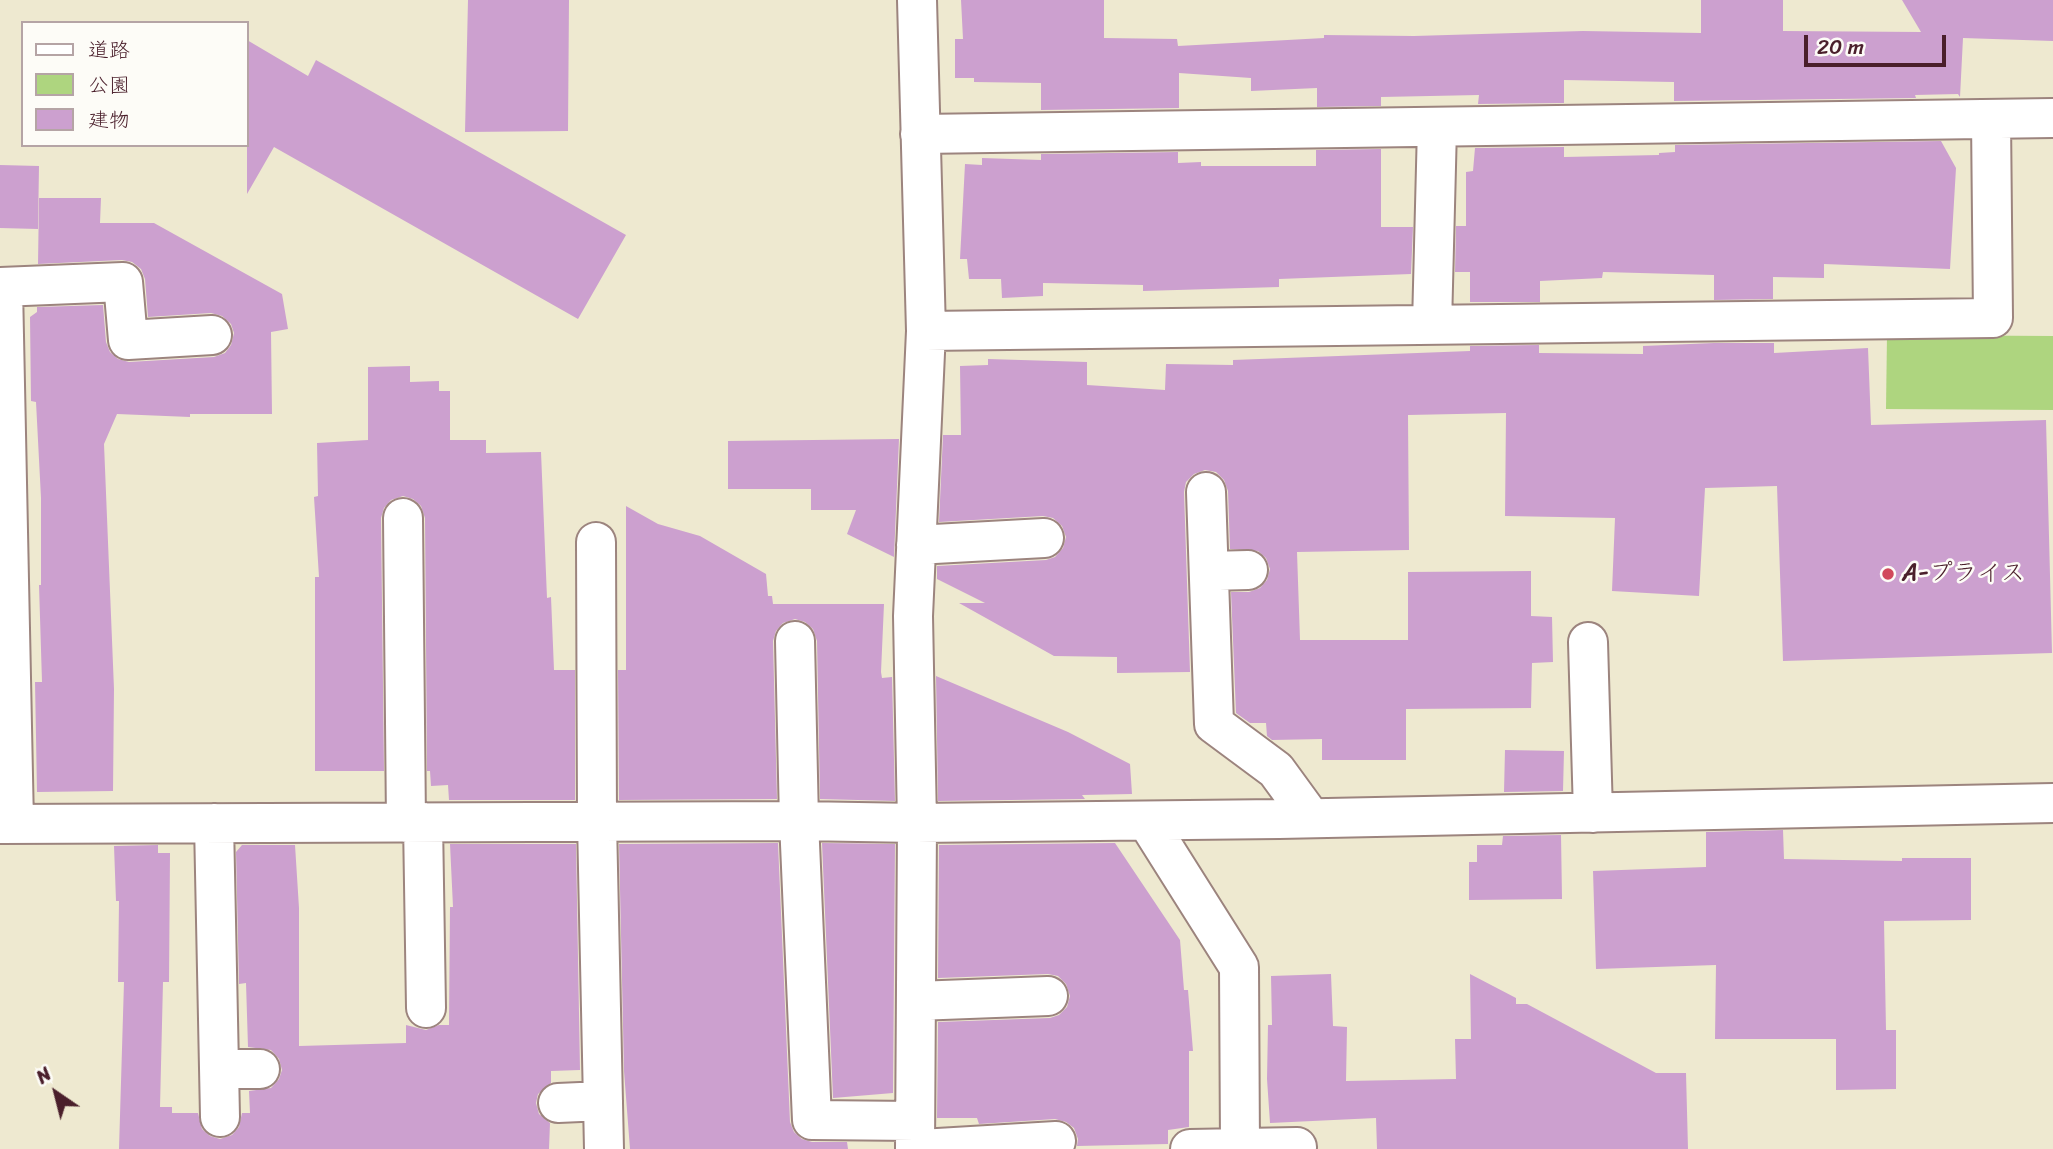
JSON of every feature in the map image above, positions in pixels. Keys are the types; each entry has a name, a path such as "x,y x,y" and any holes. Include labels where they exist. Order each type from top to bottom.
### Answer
{"street":[{"path":"917,0 926,331 912,616 917,823 917,1140"},
{"path":"920,134 2053,118"},
{"path":"926,331 1993,318 1992,119"},
{"path":"1432,325 1437,127"},
{"path":"212,335 128,340 123,282 1,287 7,824 1147,821 2053,803"},
{"path":"1206,492 1214,724 1276,770 1311,818"},
{"path":"402,519 426,1008"},
{"path":"916,545 1044,538"},
{"path":"596,542 597,822 604,1149"},
{"path":"1209,571 1248,570"},
{"path":"795,640 799,821 812,1120 917,1140 1056,1141"},
{"path":"1588,642 1593,813"},
{"path":"1147,821 1240,967 1240,1148"},
{"path":"214,823 220,1117"},
{"path":"916,1001 1048,996"},
{"path":"220,1069 260,1069"},
{"path":"558,1103 603,1101"},
{"path":"1190,1149 1297,1147"}],"green space":[{"path":"1887,335 2053,336 2053,410 1886,409"}],"building":[{"path":"468,0 569,0 568,131 465,132"},
{"path":"961,0 1104,0 1104,38 1177,39 1178,46 1324,38 1324,35 1414,36 1583,31 1701,33 1701,0 1783,0 1783,31 1921,32 1902,0 2053,0 2053,41 1963,38 1960,97 1958,94 1915,95 1916,98 1674,101 1674,82 1564,80 1564,103 1478,104 1479,95 1381,97 1381,106 1317,107 1317,88 1251,91 1251,78 1179,73 1179,108 1041,110 1041,83 974,82 974,78 955,78 955,39 963,39"},
{"path":"248,41 308,76 316,60 626,235 578,319 274,147 247,194"},
{"path":"1941,141 1956,168 1950,269 1824,264 1824,278 1773,277 1773,299 1714,300 1714,275 1603,272 1602,278 1540,281 1540,302 1470,302 1470,272 1455,272 1456,226 1466,226 1466,172 1473,171 1475,148 1564,147 1564,157 1659,155 1675,152 1675,145"},
{"path":"1381,149 1381,227 1413,227 1411,274 1279,279 1279,287 1143,291 1143,285 1043,283 1043,296 1002,298 1001,279 969,279 967,259 960,259 965,164 982,165 982,158 1041,160 1041,154 1178,152 1178,163 1201,162 1201,166 1316,166 1316,150"},
{"path":"0,165 39,166 38,229 0,228"},
{"path":"39,198 101,198 100,223 154,223 282,294 288,329 271,332 272,414 190,414 190,417 117,414 104,444 114,689 113,791 37,792 35,682 42,682 39,585 41,498 36,402 31,401 30,317 37,312 37,307 103,305 106,342 110,352 118,359 129,362 214,357 225,353 231,345 234,333 231,324 222,316 211,313 148,317 145,279 141,269 132,262 122,260 38,264"},
{"path":"1774,343 1774,353 1868,348 1871,425 2046,420 2052,653 1783,661 1777,486 1705,488 1699,596 1612,591 1615,518 1505,516 1506,413 1408,415 1409,550 1297,552 1300,640 1408,640 1408,572 1531,571 1531,616 1552,617 1553,662 1532,663 1531,708 1406,709 1406,760 1322,760 1322,739 1272,740 1267,736 1266,723 1250,723 1236,713 1231,592 1249,592 1260,588 1267,580 1270,569 1266,558 1258,551 1230,549 1228,491 1224,480 1216,472 1205,470 1194,474 1186,482 1184,492 1190,672 1117,673 1117,657 1054,656 959,603 985,603 937,579 937,566 1046,560 1055,557 1063,548 1066,537 1062,526 1053,518 1043,516 939,522 943,435 961,435 960,366 988,365 988,359 1087,362 1087,385 1165,390 1166,364 1233,365 1233,360 1470,351 1470,346 1539,345 1539,353 1643,354 1643,346"},
{"path":"410,366 410,382 439,381 439,391 450,391 450,440 486,440 486,453 541,452 547,598 551,597 554,670 575,670 575,800 449,800 448,785 431,786 430,771 427,771 425,518 421,506 413,499 403,496 391,500 384,508 381,518 384,771 315,771 315,577 319,577 314,497 318,496 317,443 368,440 368,367"},
{"path":"899,439 894,557 847,534 856,510 811,510 811,489 728,489 728,441"},
{"path":"626,506 658,524 700,536 766,574 768,596 772,596 773,604 884,604 881,672 882,678 892,677 895,801 820,799 817,641 813,629 805,622 795,619 783,623 776,631 773,641 777,799 619,800 618,670 626,670"},
{"path":"936,676 1068,732 1130,764 1132,794 1082,795 1085,799 938,801"},
{"path":"1505,750 1564,751 1563,791 1504,792"},
{"path":"1783,830 1784,859 1902,861 1902,858 1971,858 1971,920 1884,921 1886,1030 1896,1030 1896,1089 1836,1090 1836,1039 1715,1039 1716,965 1596,969 1593,871 1706,867 1706,832"},
{"path":"1561,835 1562,899 1469,900 1469,862 1477,862 1477,845 1502,845 1503,836"},
{"path":"778,843 790,1122 794,1132 802,1139 812,1142 847,1142 848,1149 630,1149 624,1071 619,844"},
{"path":"822,843 895,844 893,1093 833,1098"},
{"path":"1115,843 1180,940 1184,990 1188,990 1193,1051 1189,1051 1189,1127 1168,1130 1168,1144 1077,1146 1078,1139 1074,1128 1055,1119 979,1124 977,1118 937,1118 938,1022 1050,1018 1059,1015 1067,1007 1070,996 1066,984 1058,976 1048,974 938,978 939,845"},
{"path":"450,844 576,844 580,1070 551,1071 551,1083 538,1094 536,1103 539,1114 550,1123 549,1149 119,1149 124,982 118,982 119,901 116,901 114,846 158,845 158,853 170,853 169,982 163,982 160,1107 172,1107 172,1113 198,1113 202,1129 210,1136 220,1139 232,1135 239,1127 242,1113 250,1113 249,1091 271,1088 279,1079 282,1070 279,1059 271,1050 248,1047 246,983 239,984 236,852 242,845 295,845 299,908 299,1046 406,1043 406,1025 426,1030 439,1025 449,1025 450,907 453,907"},
{"path":"1331,974 1333,1026 1347,1027 1346,1081 1456,1079 1455,1039 1471,1039 1470,974 1516,998 1516,1004 1527,1004 1656,1073 1686,1073 1688,1149 1377,1149 1376,1118 1270,1123 1267,1079 1268,1025 1272,1025 1271,976"}],"place":[{"name":"A-プライス","path":"1888,574"}]}
